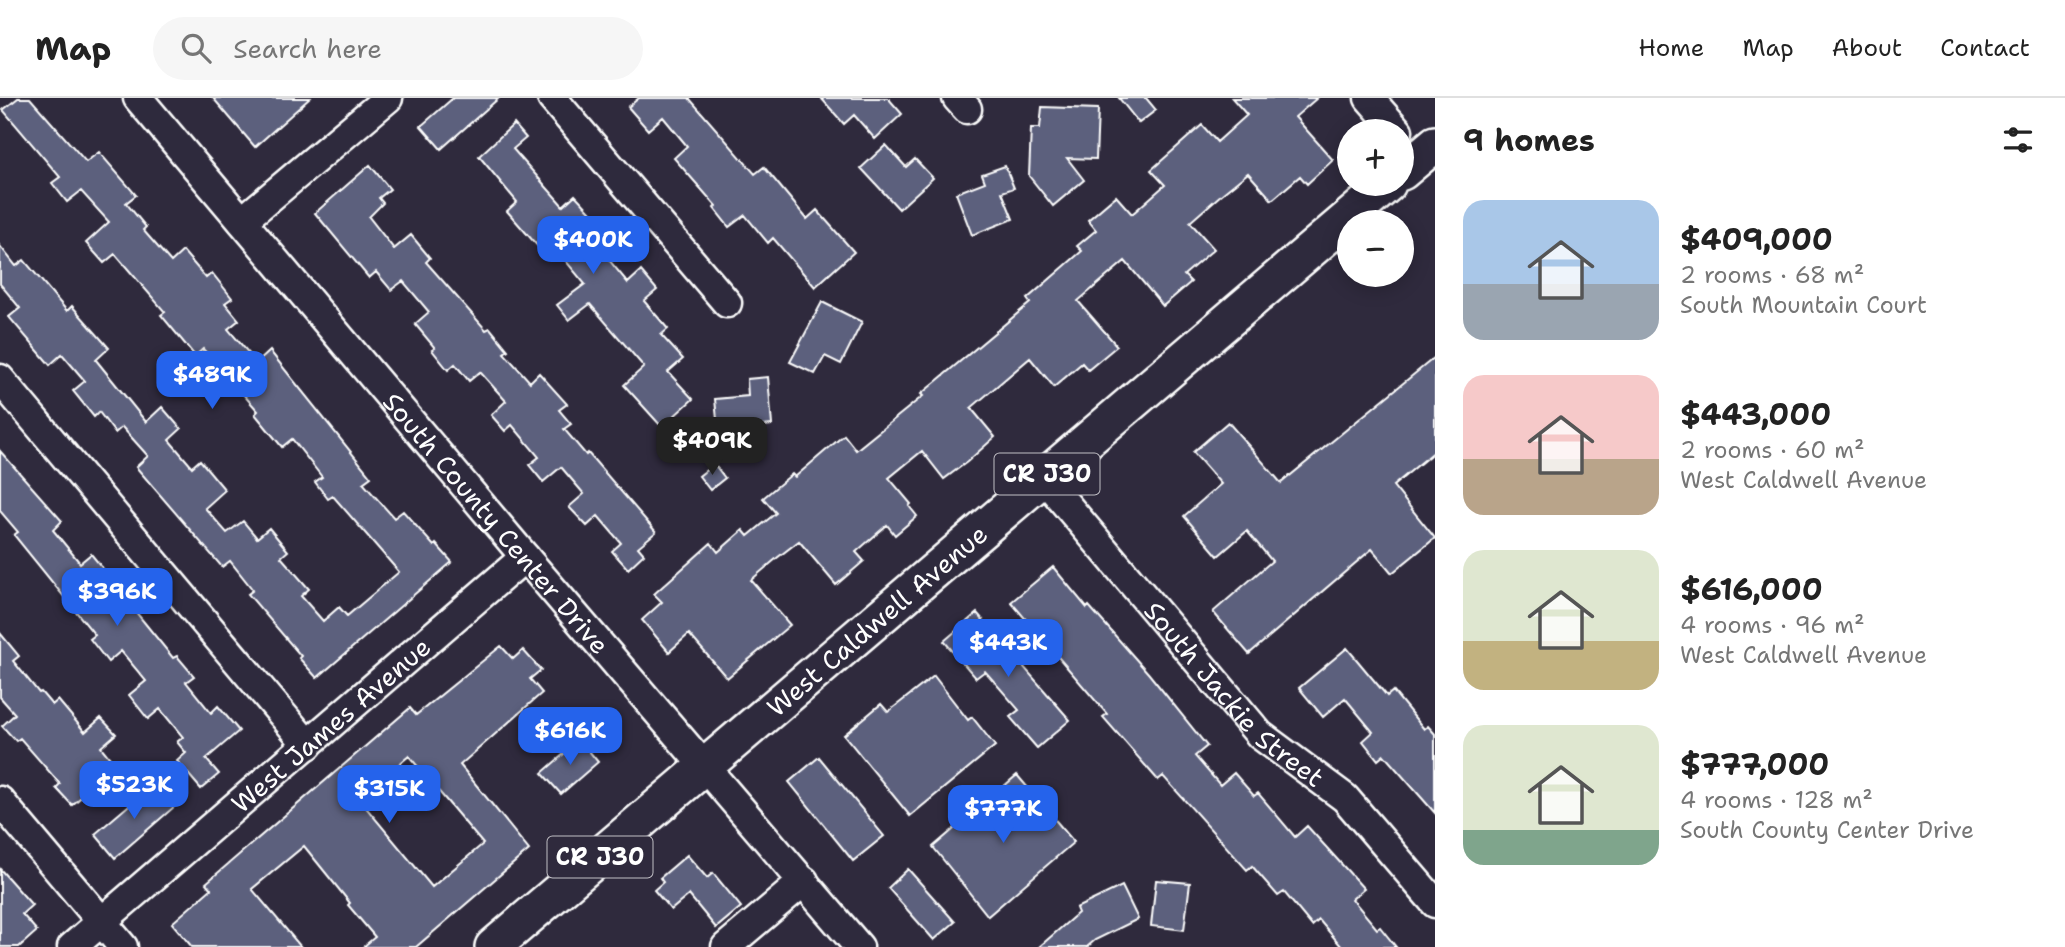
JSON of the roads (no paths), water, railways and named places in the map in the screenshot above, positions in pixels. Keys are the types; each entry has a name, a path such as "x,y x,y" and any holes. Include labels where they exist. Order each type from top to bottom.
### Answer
{"main road":[{"name":"West Caldwell Avenue","path":"493,947 1374,196"}],"street":[{"name":"South County Center Drive","path":"138,98 525,557 859,947"},
{"path":"242,221 387,98"},
{"path":"552,98 727,303"},
{"path":"1369,98 1387,119"},
{"path":"0,379 308,745"},
{"name":"South Jackie Street","path":"1043,477 1260,735 1345,799 1435,903"},
{"name":"West James Avenue","path":"72,947 525,557"},
{"path":"0,802 123,947"},
{"path":"726,947 804,881"}]}
